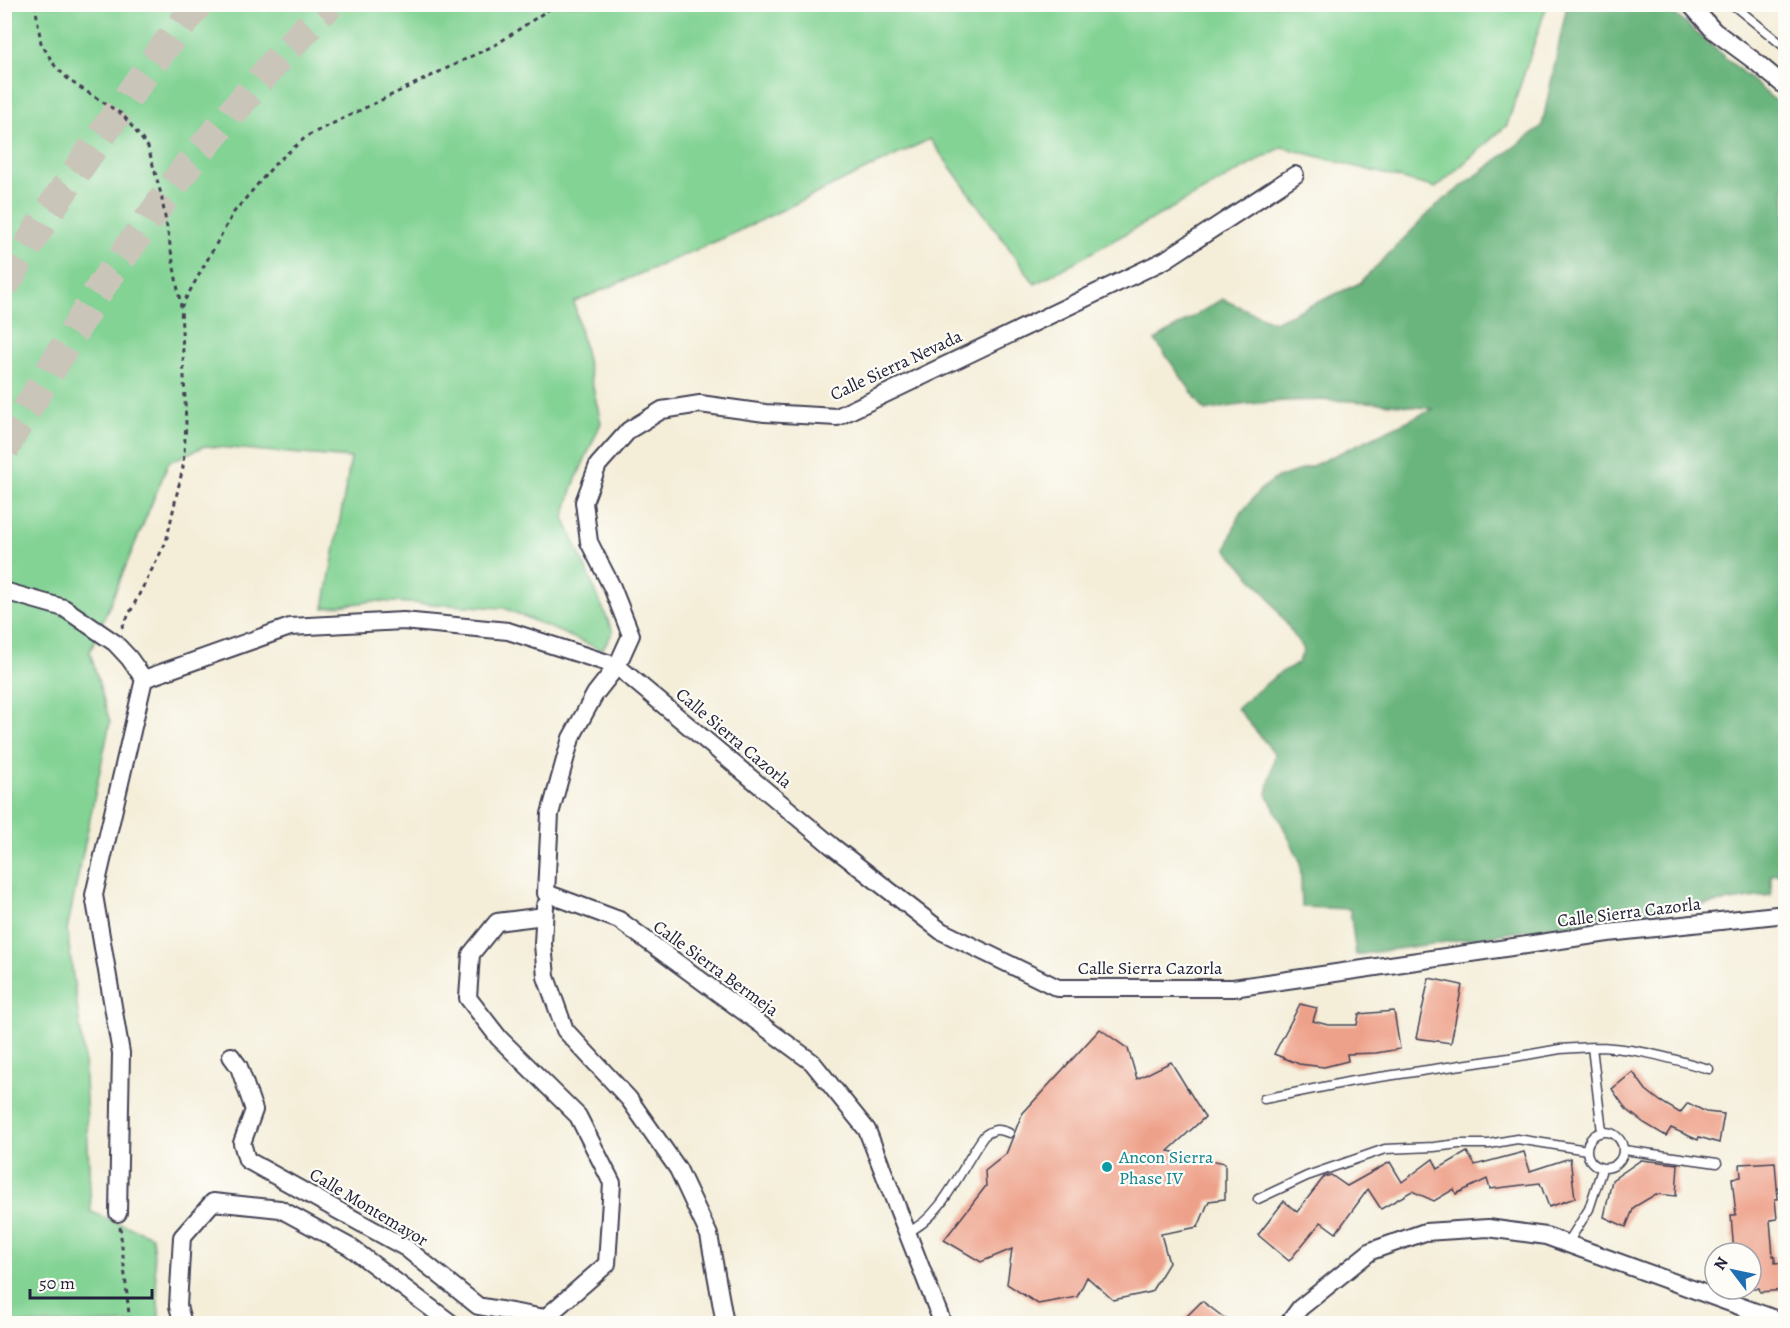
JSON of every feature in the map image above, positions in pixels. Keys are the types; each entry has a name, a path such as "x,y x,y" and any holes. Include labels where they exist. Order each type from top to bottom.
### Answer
{"street":[{"path":"1690,4 1714,31 1785,87"},
{"name":"Calle Sierra Nevada","path":"617,666 631,635 612,587 589,542 584,502 598,465 629,430 662,410 700,404 765,413 837,417 1165,260 1295,175"},
{"path":"4,591 64,608 115,643 144,679 94,895 121,1053 118,1213"},
{"path":"144,679 290,627 403,621 508,631 617,666 596,694 570,738 550,814 543,944 546,977 565,1030 629,1099 678,1169 709,1235 725,1323"},
{"name":"Calle Sierra Cazorla","path":"617,666 832,846 940,931 1058,988 1233,987 1608,933 1785,914"},
{"name":"Calle Sierra Bermeja","path":"546,892 618,920 812,1062 867,1130 943,1323"},
{"name":"Calle Montemayor","path":"231,1056 239,1067 254,1110 242,1143 247,1160 406,1248 478,1306 545,1318 607,1264 612,1183 578,1116 499,1038 468,998 471,954 497,922 544,916"},
{"path":"183,1323 178,1306 182,1237 213,1202 280,1209 350,1247 452,1323"},
{"path":"1288,1323 1300,1308 1371,1251 1425,1232 1488,1228 1546,1236 1785,1323"}],"lane":[{"path":"1732,4 1785,48"},
{"path":"1592,1047 1602,1132"},
{"path":"1264,1099 1353,1081 1560,1049 1618,1047 1641,1050 1709,1069"},
{"path":"907,1232 929,1218 984,1136 997,1129 1009,1133"},
{"path":"1602,1132 1615,1134 1623,1144 1624,1150 1623,1157 1615,1166 1602,1169 1591,1162 1587,1150 1591,1138 1602,1132"},
{"path":"1258,1199 1307,1176 1385,1149 1489,1144 1517,1139 1587,1150"},
{"path":"1624,1150 1717,1163"},
{"path":"1567,1244 1589,1209 1602,1169"}],"path":[{"path":"35,4 41,43 55,66 70,81 123,115 148,147 162,194 181,307 186,424 183,467 166,543 115,643"},
{"path":"181,307 234,212 274,164 307,136 496,44 557,4"},
{"path":"118,1213 130,1323"}],"green space":[{"path":"5,5 1547,5 1507,125 1436,188 1282,147 1035,284 930,139 726,237 574,302 601,423 573,486 564,518 613,632 602,650 504,608 373,601 324,608 351,458 205,446 169,462 90,652 110,722 67,930 84,1057 91,1212 152,1236 160,1323 5,1324"},
{"path":"1567,5 1669,5 1677,16 1785,109 1785,873 1771,875 1771,895 1356,955 1350,909 1302,907 1300,861 1267,794 1275,754 1237,708 1278,674 1298,663 1304,650 1267,595 1226,549 1238,517 1260,490 1275,479 1312,466 1433,409 1319,400 1261,403 1205,411 1155,340 1222,299 1274,322 1360,283 1437,205 1542,126"}],"building":[{"path":"1429,978 1462,985 1451,1043 1416,1038"},
{"path":"1300,1004 1317,1008 1313,1021 1328,1025 1357,1025 1359,1014 1394,1011 1400,1049 1347,1054 1348,1061 1324,1067 1299,1064 1274,1054"},
{"name":"Ancon Sierra Phase IV","path":"1100,1029 1128,1049 1137,1079 1171,1062 1205,1117 1168,1151 1225,1163 1225,1199 1209,1201 1198,1227 1161,1234 1169,1263 1151,1292 1113,1300 1087,1277 1077,1297 1038,1304 1007,1284 1012,1249 981,1262 944,1240 986,1186 985,1171 1006,1154 1022,1114"},
{"path":"1633,1072 1646,1090 1680,1113 1688,1103 1706,1112 1724,1114 1719,1143 1699,1137 1698,1140 1671,1128 1666,1136 1626,1109 1612,1089"},
{"path":"1467,1152 1475,1165 1524,1152 1530,1171 1570,1158 1575,1198 1549,1207 1540,1183 1490,1189 1487,1179 1456,1194 1454,1189 1434,1201 1412,1191 1381,1209 1368,1189 1336,1233 1321,1222 1289,1261 1258,1235 1284,1201 1297,1212 1324,1177 1331,1175 1347,1186 1390,1162 1402,1182 1433,1159 1438,1169"},
{"path":"1641,1160 1678,1164 1676,1196 1656,1194 1634,1207 1626,1227 1604,1217 1612,1180"},
{"path":"1775,1162 1777,1219 1770,1220 1775,1263 1785,1262 1785,1290 1763,1292 1763,1241 1733,1241 1731,1215 1736,1215 1732,1178 1741,1177 1740,1164"},
{"path":"1202,1301 1231,1323 1180,1323"}],"tunnel":[{"path":"4,286 49,211 151,64 198,4"},
{"path":"4,450 102,285 188,165 275,62 330,4"}],"place":[{"name":"Ancon Sierra Phase IV","path":"1107,1167"}]}
